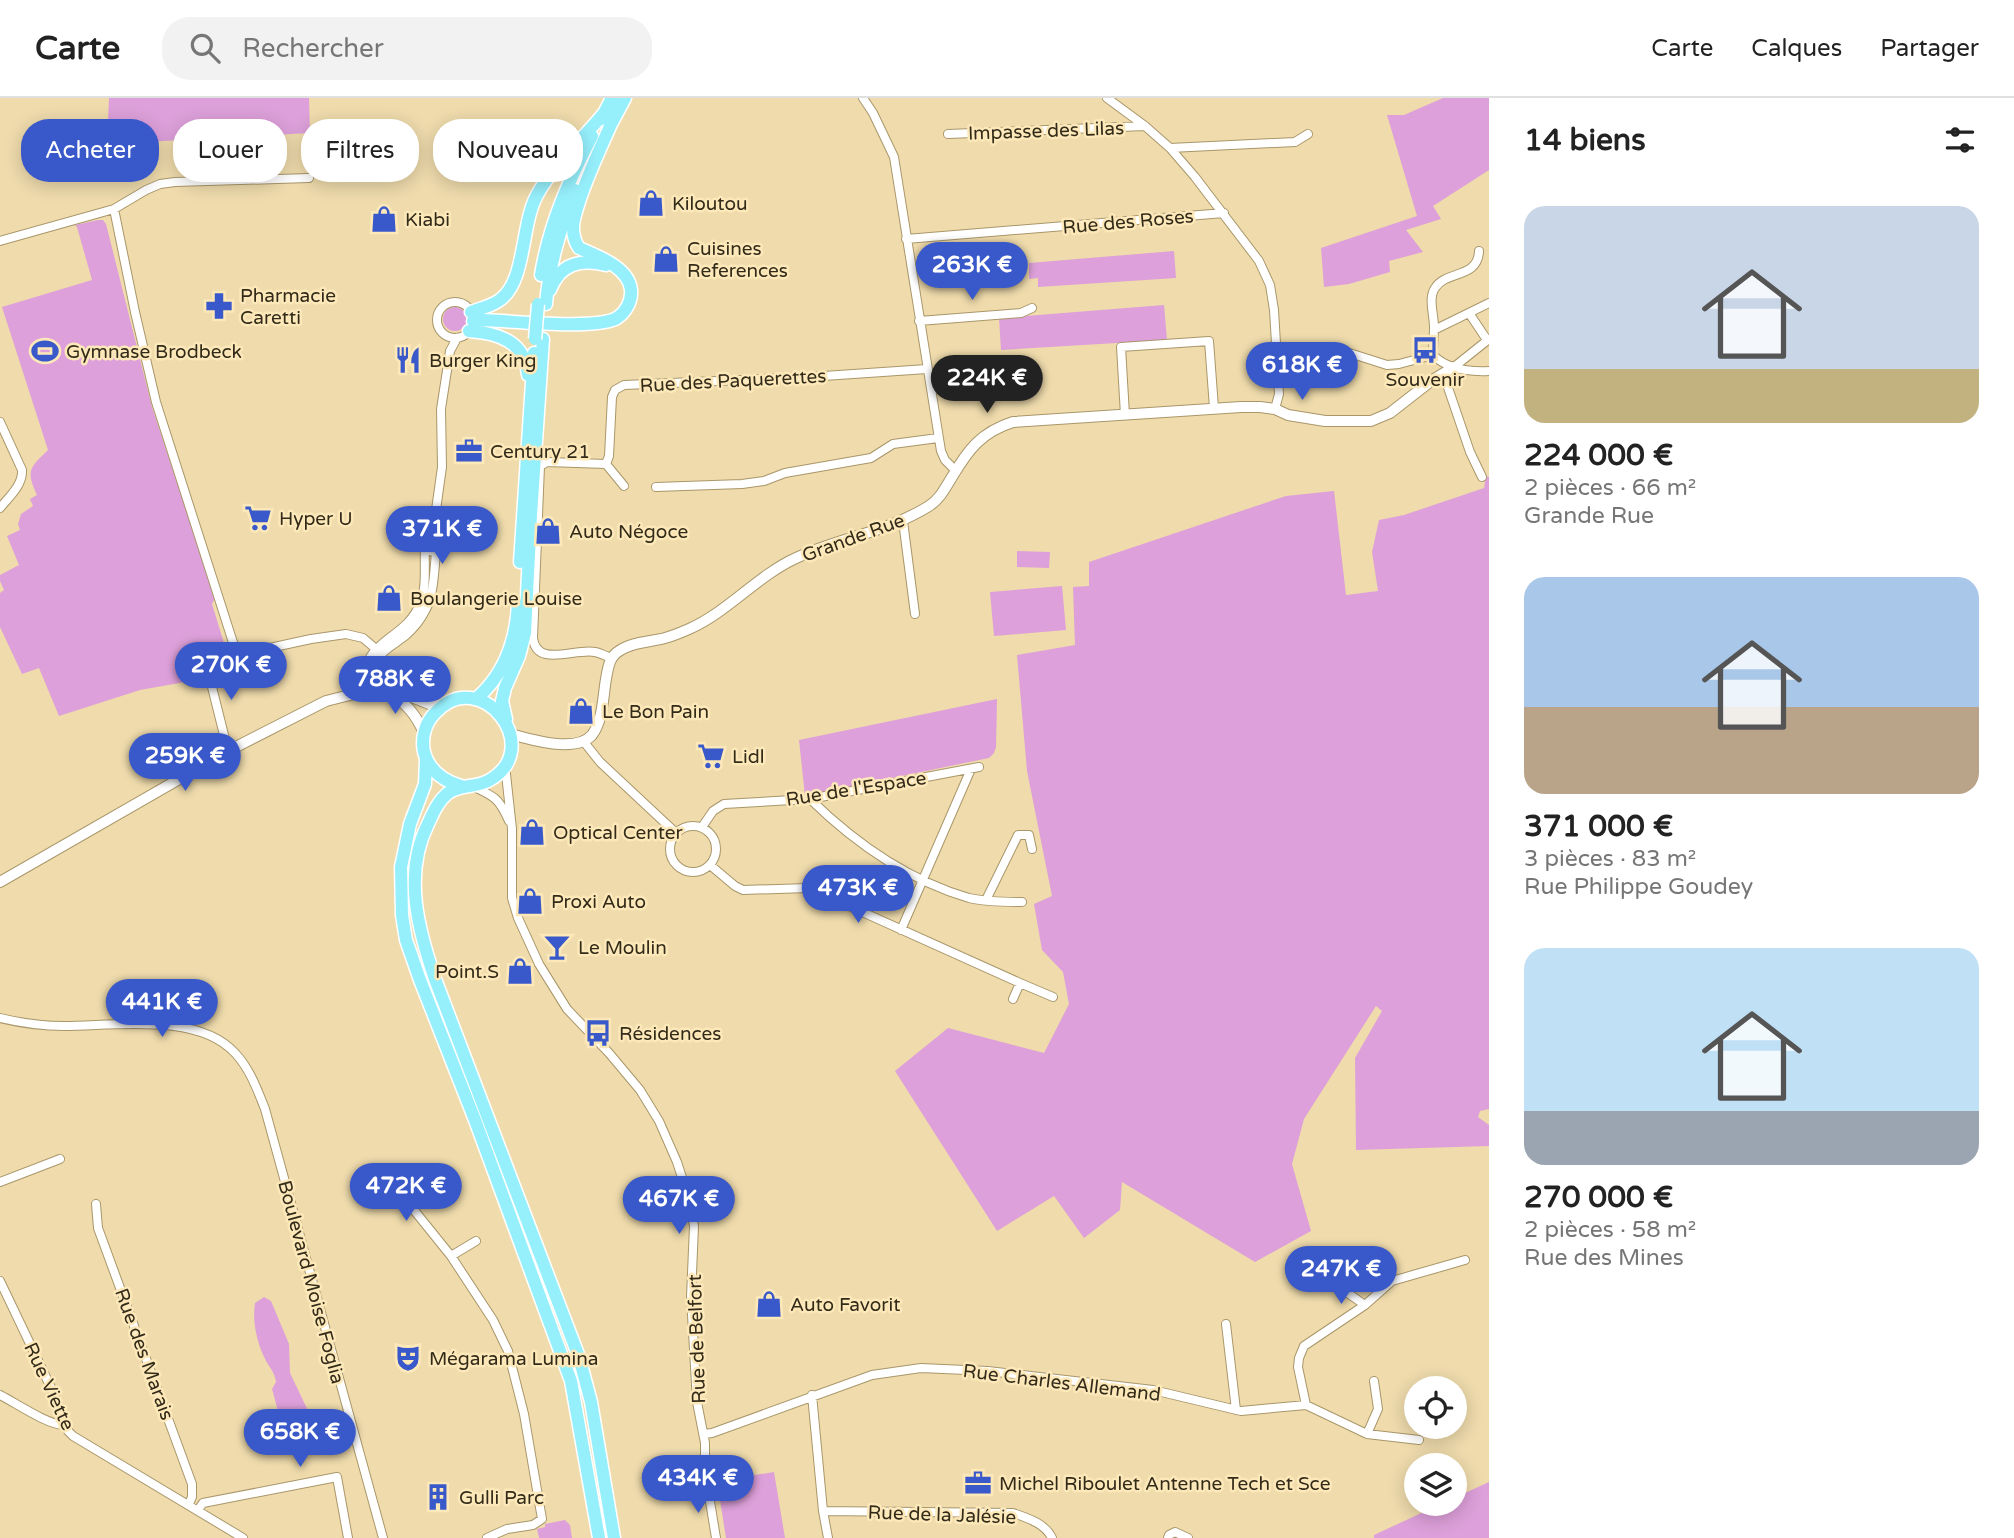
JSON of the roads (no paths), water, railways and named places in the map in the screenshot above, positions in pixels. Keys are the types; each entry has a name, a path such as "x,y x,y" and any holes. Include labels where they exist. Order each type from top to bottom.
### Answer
{"main road":[{"path":"468,325 484,320 594,324 609,321 623,312 630,298 631,287 626,277 617,267 579,248 575,243 573,224 609,117 612,98"},
{"path":"468,325 513,288 527,221 535,198 546,180 625,98"},
{"path":"542,304 557,240 576,187 609,117"},
{"path":"609,117 574,170 545,253 525,632 502,701 509,729 507,761 491,779 444,797 433,812 423,833 418,853 415,904 419,930 440,991 579,1357 591,1402 614,1538"},
{"path":"542,304 553,283 572,265 583,262 617,267"},
{"path":"468,325 502,337 515,346 527,369 529,404"},
{"path":"476,699 493,683 507,658 516,632 529,404 539,339"},
{"path":"509,729 499,712 476,699 455,700 432,716 424,733 425,784 410,824 401,867 401,915 406,940 420,980 475,1120 571,1381 599,1538"},
{"path":"426,758 438,775 449,782 467,786"}],"street":[{"path":"863,98 894,157 939,438 945,460 956,471"},
{"path":"1107,98 1170,148 1259,261 1270,285 1274,310 1279,394 1275,409"},
{"name":"Impasse des Lilas","path":"947,134 1145,126"},
{"path":"1170,148 1295,142 1308,134"},
{"path":"0,241 114,209 160,184 301,178"},
{"path":"114,209 156,402 237,655"},
{"name":"Rue des Roses","path":"906,239 1223,213"},
{"path":"1433,355 1434,289 1440,282 1472,268 1477,263 1479,251"},
{"path":"434,530 442,467 442,409 450,351 437,319 441,308 455,302 464,304 468,325 450,351"},
{"path":"1434,330 1489,303"},
{"path":"919,321 1021,313 1032,308"},
{"path":"1454,368 1488,340 1469,313"},
{"path":"445,335 468,325"},
{"path":"1125,415 1121,347 1209,341 1214,408"},
{"path":"1343,351 1387,365 1433,355"},
{"path":"1433,355 1454,368 1489,371"},
{"name":"Grande Rue","path":"611,658 620,650 667,637 707,620 794,559 903,521 939,498 973,446 995,428 1013,422 1260,407 1309,419 1371,421 1390,413 1443,373 1454,368"},
{"name":"Rue des Paquerettes","path":"606,464 609,457 612,397 615,390 624,385 927,369"},
{"path":"1443,373 1470,452 1482,477"},
{"path":"931,389 1037,381"},
{"path":"0,422 23,476 0,508"},
{"path":"656,487 764,481 785,473 871,458 893,444 939,438"},
{"path":"509,729 536,741 574,744 584,742 593,734 598,722 611,658 594,652 546,655 538,652 534,646 540,466 547,462 606,464 624,486"},
{"path":"903,521 915,614"},
{"path":"365,691 367,661 376,649 413,617 421,603 425,549 422,538 434,530"},
{"path":"378,688 375,668 378,660 383,652 416,626 427,609 436,553 445,544 444,536 434,530"},
{"path":"425,549 436,553"},
{"path":"228,751 210,679 210,668 215,663 237,655 345,634 362,638 376,649"},
{"path":"378,688 407,706 424,733"},
{"path":"0,882 228,751 326,701 378,688 394,690 432,705 446,704"},
{"path":"507,761 520,747 536,741"},
{"path":"584,742 600,762 676,833"},
{"name":"Rue de Belfort","path":"507,761 512,829 512,898 518,918 539,964 567,1009 640,1090 659,1121 688,1195 694,1226 691,1297 699,1418 704,1434 705,1471 716,1538"},
{"name":"Rue de l'Espace","path":"702,827 713,811 724,804 810,799 975,768 922,881"},
{"path":"467,786 490,794 502,804 512,829"},
{"path":"810,799 855,840 922,881 971,898 1023,902"},
{"path":"686,826 702,827 708,830 716,841 716,854 710,865 703,870 695,872 680,868 670,847 676,833 686,826"},
{"path":"986,900 1018,835 1029,835 1032,849"},
{"path":"710,865 743,890 809,888 1053,997"},
{"path":"901,930 922,881"},
{"path":"1013,999 1020,983"},
{"name":"Boulevard Moise Foglia","path":"0,1018 60,1026 163,1024 191,1028 233,1050 244,1064 265,1109 383,1538"},
{"path":"0,1182 60,1158"},
{"path":"397,1189 451,1256 493,1320 508,1351 524,1414 542,1519 533,1525 507,1530 487,1538"},
{"name":"Rue des Marais","path":"96,1204 98,1228 192,1483 189,1504"},
{"path":"451,1256 476,1241"},
{"path":"1419,1440 1367,1434 1306,1405 1298,1367 1299,1358 1304,1346 1365,1305 1392,1281 1465,1260"},
{"name":"Rue Viette","path":"0,1281 53,1392 65,1425 73,1436 243,1538"},
{"path":"1333,1283 1365,1305"},
{"path":"1226,1324 1236,1410"},
{"name":"Rue Charles Allemand","path":"704,1434 872,1375 921,1368 988,1371 1153,1390 1241,1411 1306,1405"},
{"path":"1367,1434 1378,1409 1374,1381"},
{"path":"0,1395 49,1422 58,1426 65,1425"},
{"path":"812,1395 828,1538"},
{"path":"198,1510 203,1503 337,1477 348,1538"},
{"name":"Rue de la Jalésie","path":"823,1511 1013,1513 1032,1520 1049,1532 1052,1538"},
{"path":"1168,1538 1175,1532 1188,1538"}],"place":[{"name":"Kiloutou","path":"651,203"},
{"name":"Kiabi","path":"384,219"},
{"name":"Cuisines References","path":"666,259"},
{"name":"Pharmacie Caretti","path":"219,306"},
{"name":"Souvenir","path":"1425,350"},
{"name":"Gymnase Brodbeck","path":"45,351"},
{"name":"Burger King","path":"408,360"},
{"name":"Century 21","path":"469,451"},
{"name":"Hyper U","path":"258,518"},
{"name":"Auto Négoce","path":"548,531"},
{"name":"Boulangerie Louise","path":"389,598"},
{"name":"Le Bon Pain","path":"581,711"},
{"name":"Lidl","path":"711,756"},
{"name":"Optical Center","path":"532,832"},
{"name":"Proxi Auto","path":"530,901"},
{"name":"Le Moulin","path":"557,947"},
{"name":"Point.S","path":"520,971"},
{"name":"Résidences","path":"598,1033"},
{"name":"Auto Favorit","path":"769,1304"},
{"name":"Mégarama Lumina","path":"408,1358"},
{"name":"Michel Riboulet Antenne Tech et Sce","path":"978,1483"},
{"name":"Gulli Parc","path":"438,1497"}]}
